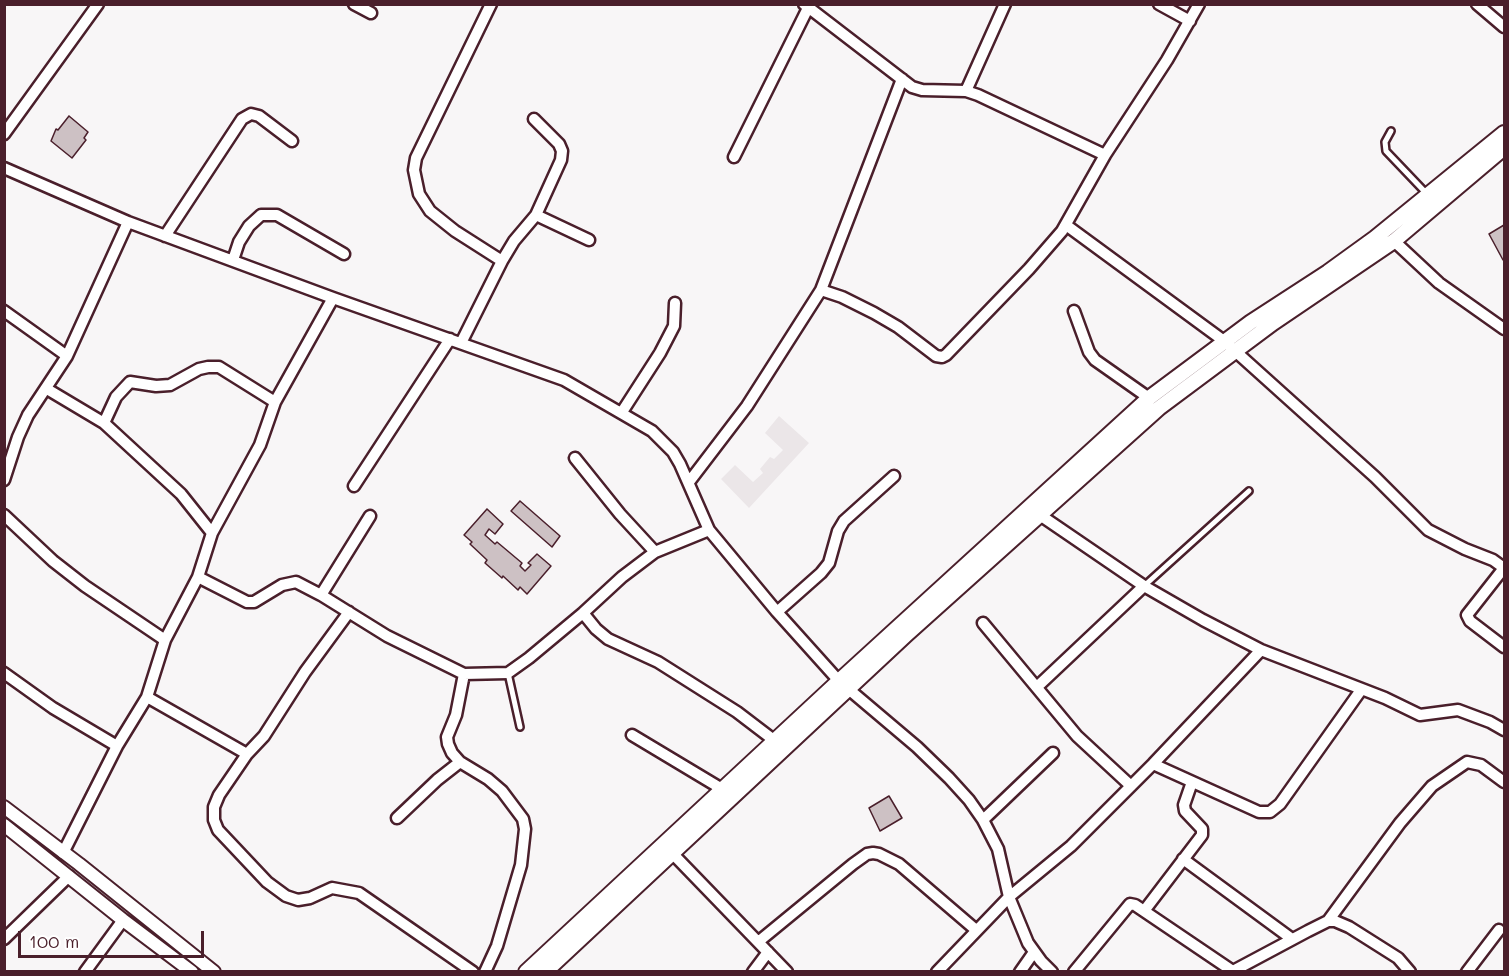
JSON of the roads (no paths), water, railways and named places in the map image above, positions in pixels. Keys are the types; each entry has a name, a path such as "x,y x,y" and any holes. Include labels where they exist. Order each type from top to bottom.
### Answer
{"main road":[{"path":"526,972 775,741 843,686 1040,515 1229,346 1375,238 1504,133"},
{"path":"545,972 672,853 843,686 1149,399 1394,241 1504,148"}],"street":[{"path":"4,134 98,4"},
{"path":"354,4 371,13"},
{"path":"491,4 416,158 414,170 419,194 430,211 455,231 502,261"},
{"path":"966,91 1005,4"},
{"path":"1159,4 1190,21"},
{"path":"821,290 842,297 874,313 898,327 932,353 942,357 946,355 1029,269 1066,225 1105,155 1167,60 1199,4"},
{"path":"1477,4 1504,27"},
{"path":"734,157 806,6 912,87 922,90 966,91 1105,155"},
{"path":"689,482 747,406 821,290 902,79"},
{"path":"165,236 242,119 251,114 259,116 292,141"},
{"path":"354,486 455,341 514,241 536,215 558,167 562,152 559,144 534,119"},
{"path":"4,168 128,222 564,380 652,431 663,441 680,464 709,530 777,612 843,686 917,747 969,800 983,820 998,849 1009,897 1028,943 1052,972"},
{"path":"233,260 239,242 249,226 261,215 277,215 344,254"},
{"path":"536,215 589,240"},
{"path":"4,480 28,415 67,356 128,222"},
{"path":"1066,225 1229,346 1334,439 1428,530 1493,560 1504,568 1467,615 1470,621 1504,647"},
{"path":"1394,241 1438,284 1504,329"},
{"path":"63,853 117,746 147,697 165,640 198,577 212,533 260,445 275,402 333,298"},
{"path":"622,412 660,353 674,326 675,303"},
{"path":"4,311 67,356"},
{"path":"1074,311 1089,352 1095,360 1149,399"},
{"path":"105,423 116,397 130,382 156,386 170,385 199,369 208,367 219,367 275,402"},
{"path":"47,389 105,423 181,494 212,533"},
{"path":"575,458 620,514 655,552"},
{"path":"777,612 829,563 838,531 844,520 894,476"},
{"path":"4,515 53,561 85,586 165,640"},
{"path":"1040,515 1144,586 1261,650 1385,698 1420,715 1458,710 1504,730"},
{"path":"321,595 370,516"},
{"path":"198,577 247,602 254,602 288,583 296,582 387,636 464,674 508,674 655,552 709,530"},
{"path":"1038,686 1144,586"},
{"path":"349,612 305,672 264,736 247,754 219,795 214,807 214,820 225,840 267,882 286,896 298,900 310,898 332,888 359,892 473,972"},
{"path":"583,613 608,639 643,654 678,674 737,712 775,741"},
{"path":"983,623 1038,686 1077,736 1131,786"},
{"path":"937,972 1009,897 1071,846 1153,764 1261,650"},
{"path":"4,673 53,708 117,746"},
{"path":"464,674 456,715 447,737 448,744 460,762 488,779 502,791 523,819 525,829 521,865 497,946 485,972"},
{"path":"1153,764 1260,812 1270,812 1280,804 1361,690"},
{"path":"147,697 247,754"},
{"path":"632,735 722,789"},
{"path":"983,820 1053,753"},
{"path":"397,818 437,780 460,762"},
{"path":"1328,921 1400,823 1432,786 1467,762 1481,765 1504,782"},
{"path":"1144,911 1202,835 1202,829 1185,811 1184,805 1192,782"},
{"path":"4,807 214,972"},
{"path":"4,825 192,972"},
{"path":"672,853 787,972"},
{"path":"758,942 853,864 873,853 899,864 976,930"},
{"path":"1183,859 1292,939"},
{"path":"4,939 69,876"},
{"path":"1074,972 1130,904 1234,971 1328,921 1335,921 1349,927 1398,958 1410,972"},
{"path":"86,972 123,920"},
{"path":"1467,972 1500,930"},
{"path":"753,972 768,952"},
{"path":"1020,972 1034,952"}],"lane":[{"path":"1391,131 1385,142 1386,151 1428,195"},
{"path":"1144,586 1249,491"},
{"path":"508,674 520,727"}]}
